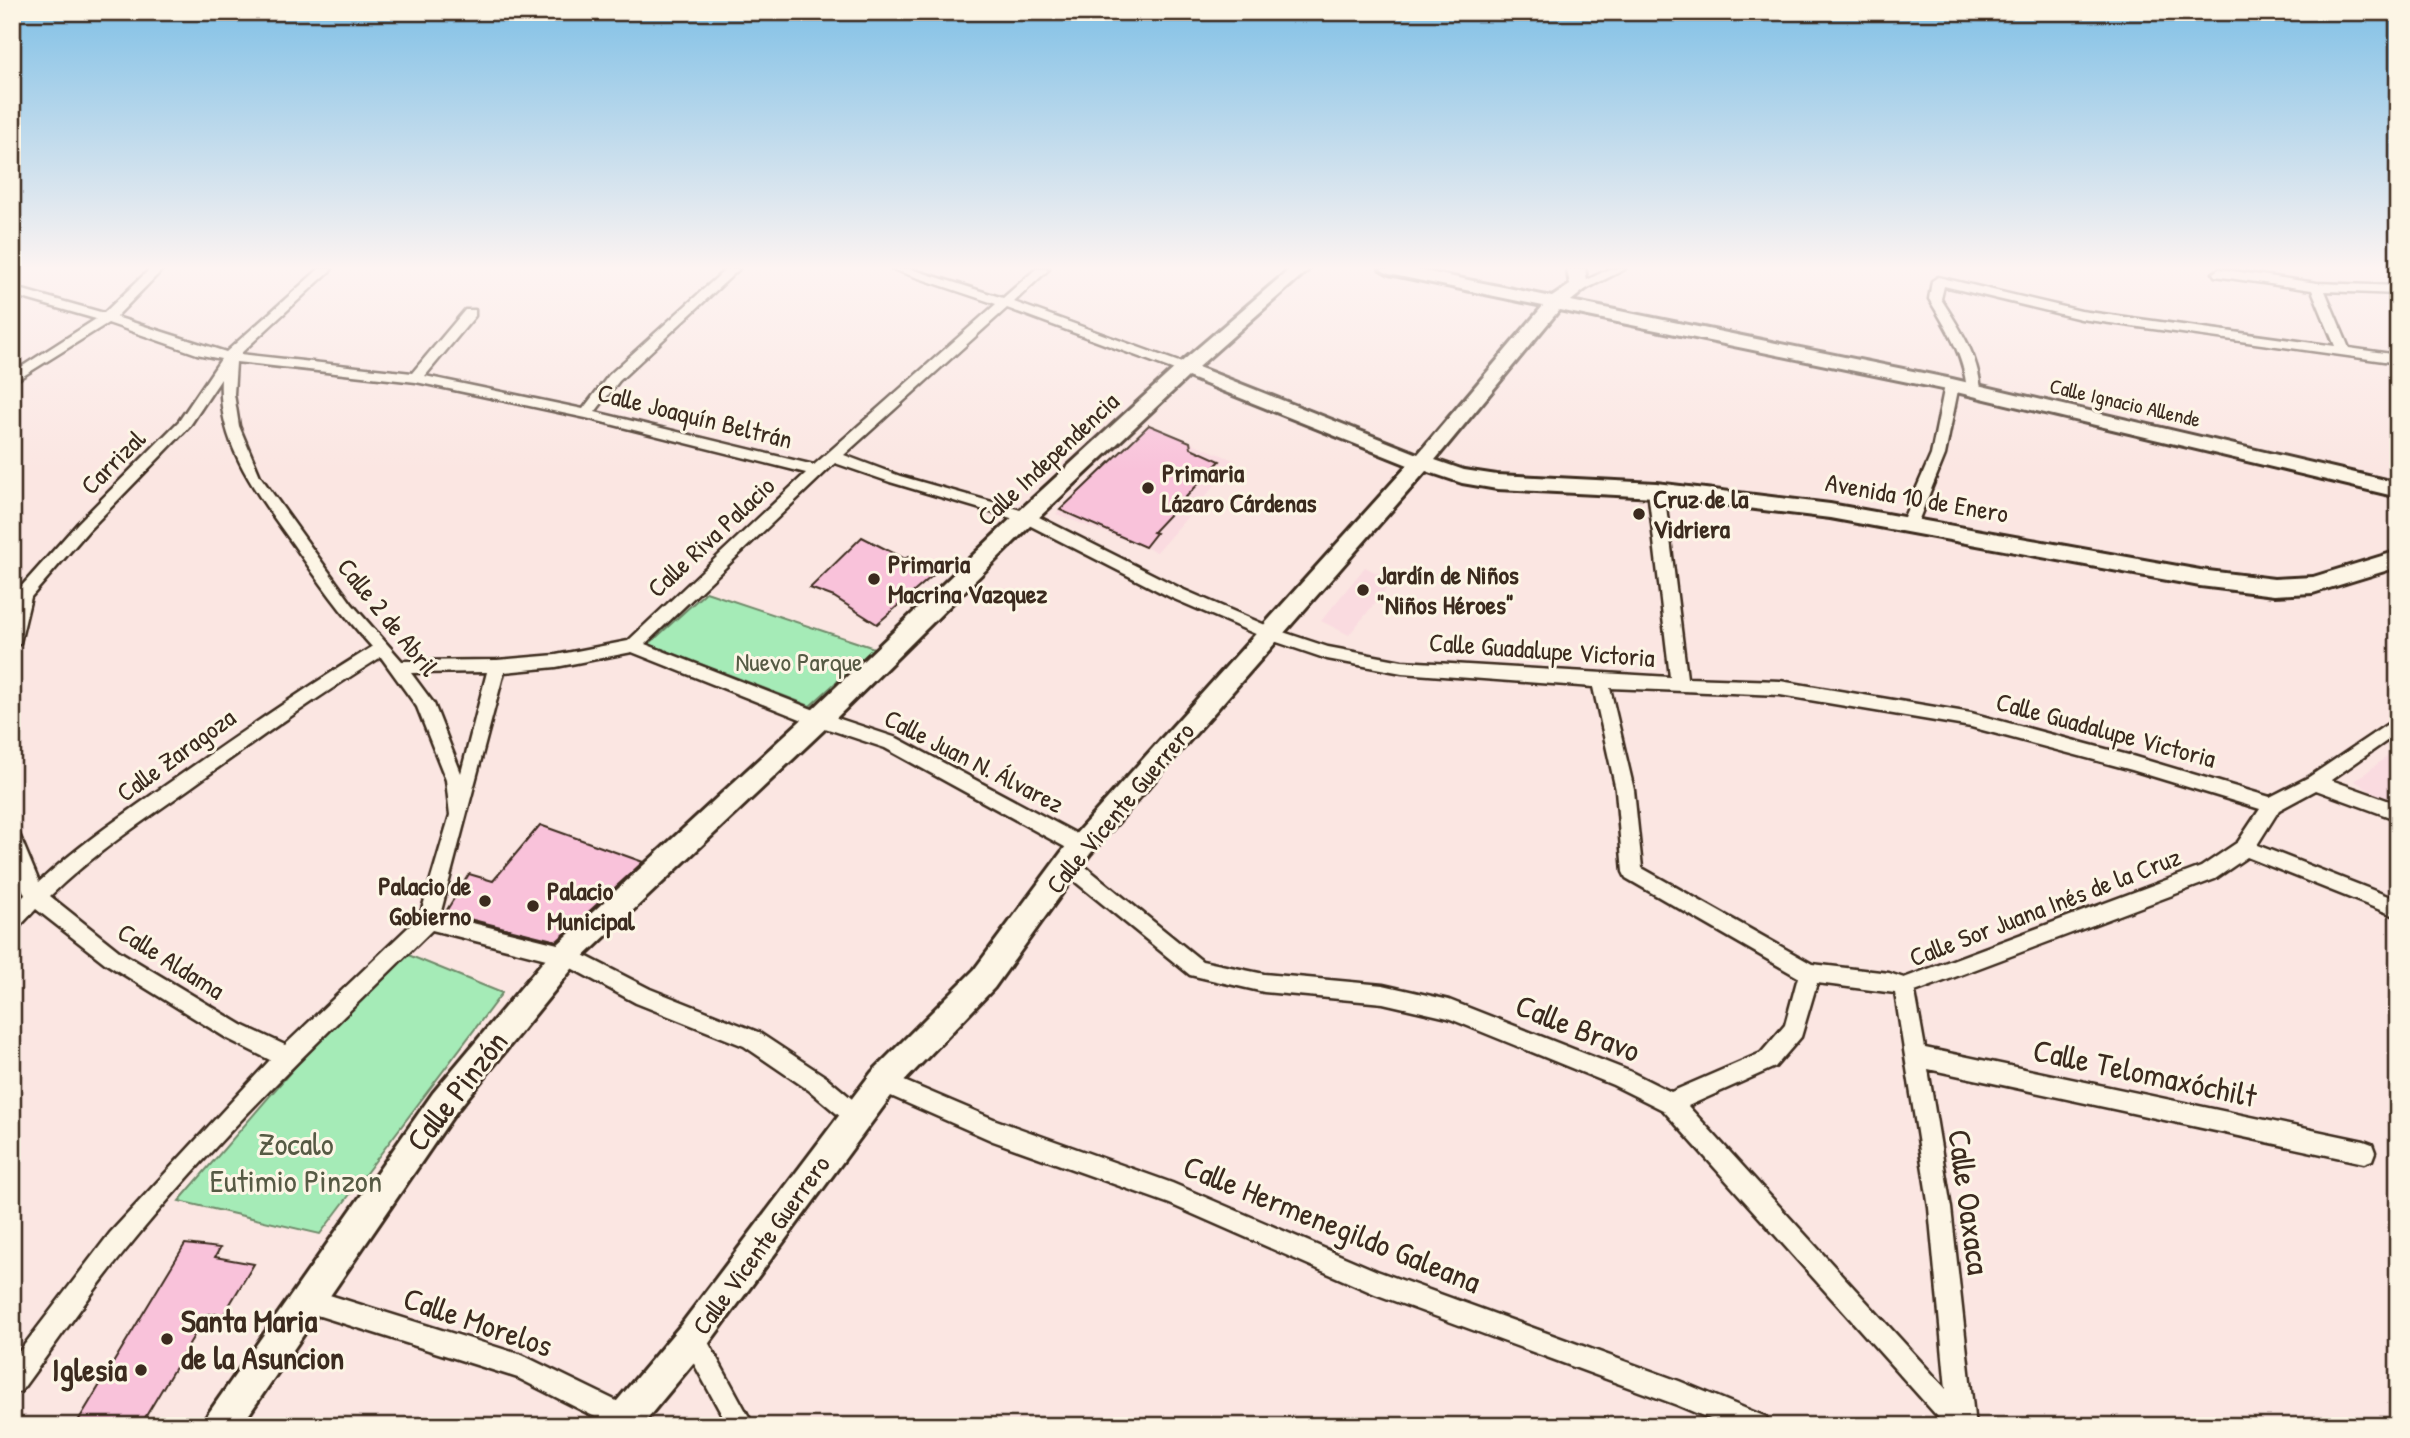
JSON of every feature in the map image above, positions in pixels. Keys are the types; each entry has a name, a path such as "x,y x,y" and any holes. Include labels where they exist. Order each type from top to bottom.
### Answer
{"main road":[{"name":"Calle Independencia","path":"566,956 819,719 1026,517 1223,336"},
{"name":"Calle Vicente Guerrero","path":"621,1422 692,1338 883,1082 984,979 1075,855 1422,463 1527,336"},
{"name":"Calle Ignacio Allende","path":"1712,336 1952,385 2398,490"},
{"name":"Avenida 10 de Enero","path":"1185,369 1422,463 1462,476 1497,482 1656,490 1830,511 2200,578 2274,587 2313,585 2398,559"},
{"name":"Calle Pinzón","path":"220,1426 444,1103 566,956"}],"street":[{"path":"12,379 79,336"},
{"name":"Calle Joaquín Beltrán","path":"159,336 229,357 416,378 586,414 817,471"},
{"name":"Carrizal","path":"17,593 184,424 229,357 252,336"},
{"path":"416,378 451,336"},
{"path":"586,414 614,378 660,336"},
{"name":"Calle Riva Palacio","path":"633,646 817,471 968,336"},
{"path":"1095,336 1185,369"},
{"path":"1958,336 1972,368 1974,390"},
{"path":"2231,336 2398,359"},
{"path":"2337,336 2344,352"},
{"name":"Calle 2 de Abril","path":"229,357 227,394 232,426 253,477 346,608 383,648 425,704 455,780 459,815 429,921"},
{"path":"1909,524 1938,454 1952,385"},
{"name":"Calle Guadalupe Victoria","path":"834,457 895,480 1026,517 1178,594 1271,635 1327,653 1402,667 1600,681 1780,688 1971,720 2132,763 2273,805"},
{"path":"1656,490 1679,685"},
{"path":"12,643 17,593"},
{"path":"397,667 497,666 569,659 633,646"},
{"name":"Calle Juan N. Álvarez","path":"633,646 819,719 891,743 1075,855"},
{"name":"Calle Zaragoza","path":"12,921 35,896 90,850 324,684 383,648"},
{"path":"459,815 497,666"},
{"path":"1600,681 1625,790 1633,872 1809,973 1794,1030 1768,1059 1671,1103"},
{"name":"Calle Sor Juana Inés de la Cruz","path":"1809,973 1889,982 1905,987 2208,873 2245,848 2273,805 2315,782 2398,724"},
{"path":"2315,782 2398,812"},
{"path":"12,840 35,896"},
{"path":"2245,848 2398,909"},
{"name":"Calle Bravo","path":"1075,855 1197,969 1264,983 1383,994 1449,1009 1621,1078 1671,1103 1961,1425"},
{"name":"Calle Aldama","path":"35,896 112,957 235,1032 288,1058"},
{"path":"12,1382 118,1241 288,1058 429,921 566,956 643,996 751,1039 818,1084 856,1116"},
{"name":"Calle Oaxaca","path":"1905,987 1940,1208 1961,1425"},
{"name":"Calle Telomaxóchilt","path":"1914,1056 2364,1152"},
{"name":"Calle Hermenegildo Galeana","path":"883,1082 993,1130 1172,1194 1375,1282 1679,1393 1758,1426"},
{"name":"Calle Morelos","path":"307,1300 522,1367 621,1422"},
{"path":"692,1338 742,1426"}],"shaded area":[{"name":"Primaria Lázaro Cárdenas","path":"1149,425 1236,461 1157,552 1056,514"},
{"path":"1365,567 1393,581 1349,635 1321,621"},
{"path":"2398,748 2398,809 2355,781"}],"green space":[{"name":"Nuevo Parque","path":"706,592 874,648 810,706 649,644"},
{"name":"Zocalo Eutimio Pinzon","path":"396,950 502,993 320,1234 179,1201"}],"building":[{"name":"Primaria Lázaro Cárdenas","path":"1149,425 1190,442 1191,448 1220,461 1153,532 1156,533 1145,547 1060,510"},
{"name":"Primaria Macrina Vazquez","path":"862,537 905,559 908,557 939,570 877,624 834,597 810,588"},
{"path":"540,825 643,862 557,941 445,913 469,874 493,881"},
{"name":"Iglesia","path":"185,1244 220,1248 215,1257 254,1264 224,1314 207,1314 140,1426 75,1426"}],"place":[{"name":"Primaria Lázaro Cárdenas","path":"1148,488"},
{"name":"Cruz de la Vidriera","path":"1639,514"},
{"name":"Primaria Macrina Vazquez","path":"874,579"},
{"name":"Jardín de Niños \"Niños Héroes\"","path":"1363,590"},
{"name":"Palacio de Gobierno","path":"485,901"},
{"name":"Palacio Municipal","path":"533,906"},
{"name":"Santa Maria de la Asuncion","path":"167,1339"},
{"name":"Iglesia","path":"141,1370"}]}
